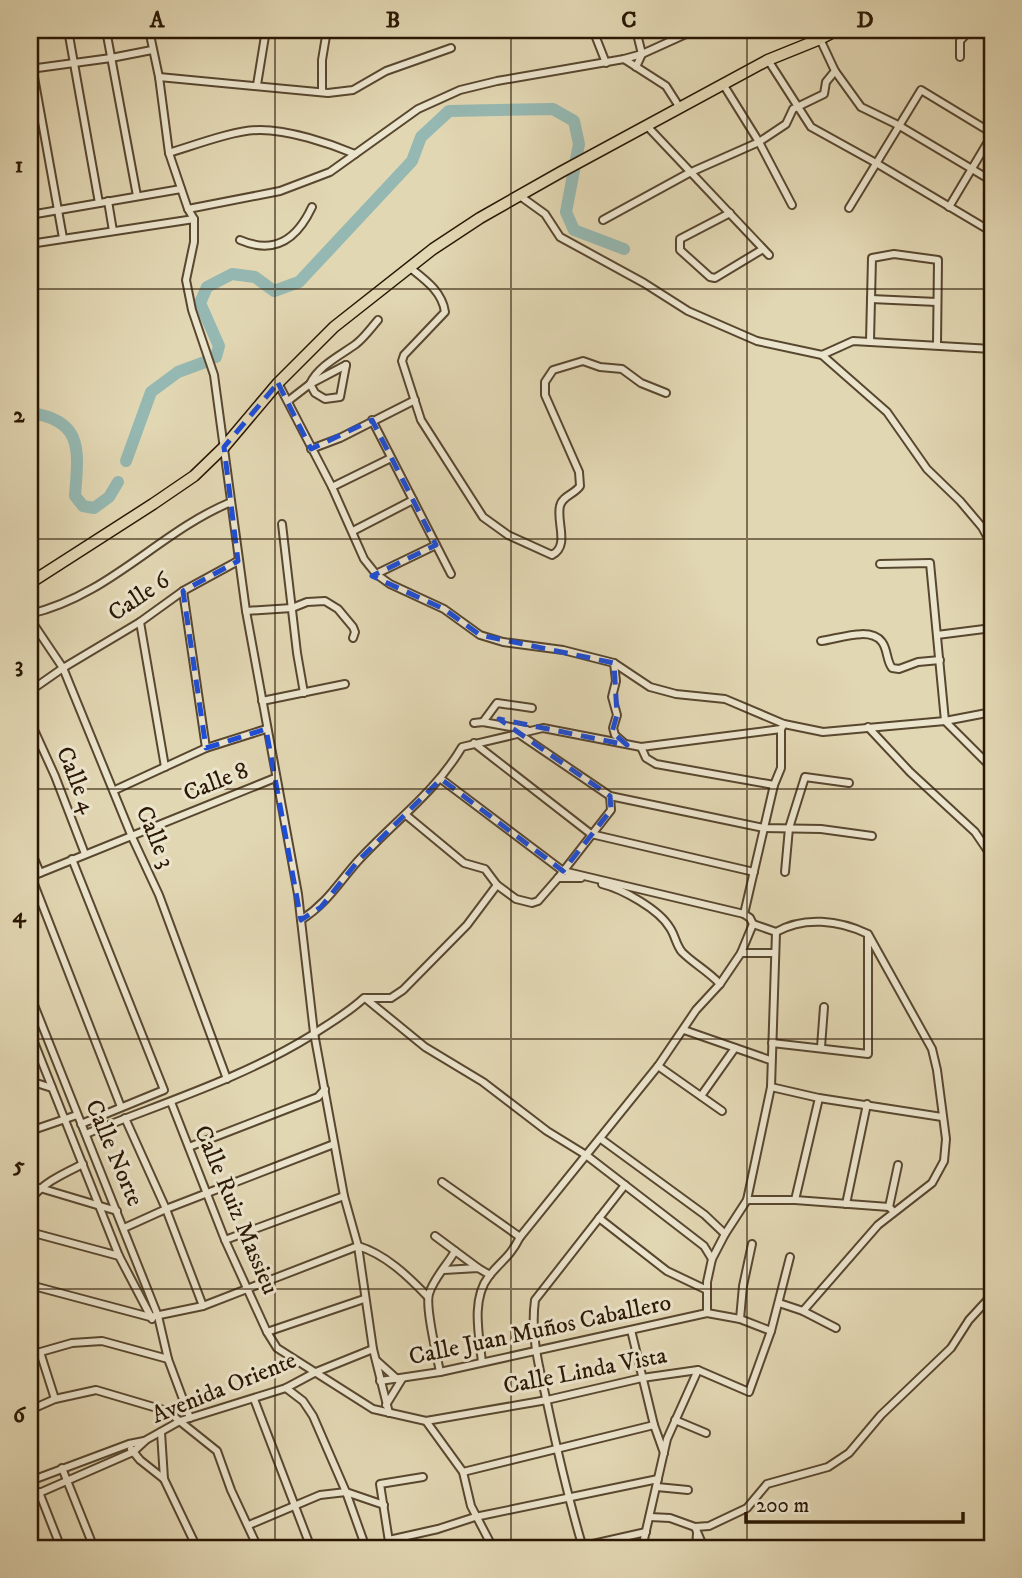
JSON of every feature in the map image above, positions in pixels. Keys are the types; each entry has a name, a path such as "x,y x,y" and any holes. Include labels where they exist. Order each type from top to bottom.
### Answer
{"main road":[{"path":"30,583 194,476 224,447 278,383 334,327 409,267 480,218 768,60 837,30"}],"street":[{"path":"68,30 99,203"},
{"path":"106,30 137,196"},
{"path":"149,30 159,78 169,153 194,219 194,242 186,280 192,310 214,375 238,561 301,920 314,1033 344,1196 358,1246 375,1360 389,1413"},
{"path":"257,85 266,30"},
{"path":"322,92 322,60 327,30"},
{"path":"346,30 369,34 407,30"},
{"path":"593,30 606,64"},
{"path":"636,30 642,54 636,67"},
{"path":"188,209 280,191 330,172 418,109 460,90 497,81 624,60 695,30"},
{"path":"960,57 960,41 970,30"},
{"path":"820,39 835,71 861,107 898,125 992,180"},
{"path":"159,78 322,92 353,90 386,71 451,48"},
{"path":"31,69 152,50"},
{"path":"30,55 63,238"},
{"path":"624,60 666,86 680,107"},
{"path":"768,60 811,127 992,232"},
{"path":"603,220 690,173 759,142 786,124 797,106 818,99 824,94 827,82 835,71"},
{"path":"723,84 759,142 792,205"},
{"path":"849,208 921,90 992,134 949,207"},
{"path":"647,126 769,256"},
{"path":"169,153 218,138 260,130 328,142 355,154"},
{"path":"30,215 181,189"},
{"path":"520,196 545,214 560,237 644,283 688,311 757,341 822,355 887,412 927,469 960,501 990,541 992,644"},
{"path":"108,201 113,231"},
{"path":"240,240 253,245 279,245 304,225 312,207"},
{"path":"730,213 680,239 680,250 710,277 715,278 763,249"},
{"path":"30,244 194,219"},
{"path":"870,341 872,258 894,254 938,260 937,344"},
{"path":"409,267 433,286 444,304 445,312 404,355 403,369 421,420 483,517 508,535 552,555 558,552 562,546 560,505 564,498 576,492 580,486 579,472 545,395 545,382 553,370 583,361 600,367 622,369 641,383 666,393"},
{"path":"871,299 937,302"},
{"path":"310,384 332,361 359,342 379,320"},
{"path":"822,355 853,341 992,349"},
{"path":"288,401 310,384 346,365 340,397 325,400 315,393 310,384"},
{"path":"278,383 332,487 364,559 376,574 390,584 444,609 480,635 503,642 563,650 614,663 650,687 676,694 725,699 782,726"},
{"path":"312,449 415,400"},
{"path":"372,421 451,574"},
{"path":"332,487 391,458"},
{"path":"352,531 413,500"},
{"path":"30,617 74,600 120,573 206,512 231,502"},
{"path":"282,524 304,692"},
{"path":"376,574 436,545"},
{"name":"Calle 6","path":"30,691 62,668 140,622 183,591 238,561"},
{"path":"880,564 930,563 945,721 992,768"},
{"path":"183,591 206,748"},
{"path":"246,611 325,601 338,609 353,627 353,639"},
{"name":"Calle 3","path":"30,617 62,668 115,790 132,837 159,895 228,1079"},
{"path":"140,622 165,767"},
{"path":"937,635 991,628"},
{"path":"821,641 867,634 876,636 884,644 888,663 892,668 899,669 918,662 940,660"},
{"path":"614,663 616,681 612,697 617,715 613,728 615,735 627,745"},
{"path":"262,701 345,684"},
{"path":"483,722 497,703 532,708"},
{"path":"301,920 321,907 358,861 441,779 462,747 474,743 543,728 641,747 782,726 823,732 945,721 992,712"},
{"name":"Calle 4","path":"30,722 55,776 85,855"},
{"path":"474,723 483,722 532,731"},
{"path":"744,914 774,785 781,768 782,726"},
{"path":"868,727 910,772 975,832 992,857"},
{"path":"115,790 206,748 266,729"},
{"path":"519,734 610,796 764,828 872,836"},
{"path":"474,743 591,834 754,872"},
{"path":"641,747 646,758 656,764 774,785"},
{"path":"785,872 789,828 805,777 849,783"},
{"name":"Calle 8","path":"30,876 275,778"},
{"path":"441,779 563,871 744,914 753,924 776,932 787,926 814,922 850,925 868,934 932,1049 946,1139 944,1161 932,1183 891,1209 803,1311"},
{"path":"406,816 464,863 485,869 498,885 516,899 532,903 538,901 558,878 611,810 610,796"},
{"path":"30,849 40,873"},
{"path":"72,859 164,1090 81,1124"},
{"path":"30,876 121,1107"},
{"path":"558,878 580,878 607,885 640,901 670,927 679,950 707,970 720,984"},
{"path":"86,1134 228,1079 279,1056 350,1012 364,998 391,998 403,990 467,925 498,885"},
{"path":"482,1362 479,1300 490,1275 511,1255 520,1237 601,1139 658,1066 696,1010 720,984 741,953 753,924"},
{"path":"776,932 771,1087 747,1200 712,1259 707,1290 708,1313 740,1319 771,1331 790,1257"},
{"path":"772,1043 868,1054 868,934"},
{"path":"741,953 774,953"},
{"name":"Calle Norte","path":"30,995 32,1007 124,1228 154,1316"},
{"path":"364,998 425,1046 483,1082 547,1131 586,1155 704,1246 712,1259"},
{"path":"821,1048 824,1007"},
{"path":"684,1030 770,1060"},
{"name":"Calle Norte","path":"30,1032 119,1256 159,1326 190,1418"},
{"path":"701,1096 735,1048"},
{"path":"658,1066 722,1111"},
{"path":"30,1081 52,1088"},
{"path":"771,1087 819,1098 942,1117"},
{"path":"189,1147 318,1097 325,1089"},
{"path":"795,1200 819,1098"},
{"name":"Calle Ruiz Massieu","path":"171,1102 225,1240 267,1332"},
{"path":"846,1204 867,1104"},
{"path":"30,1131 77,1115"},
{"path":"125,1118 166,1209 203,1306"},
{"path":"601,1139 705,1214 725,1234"},
{"path":"124,1228 334,1144"},
{"path":"30,1200 40,1188 83,1164"},
{"path":"891,1209 898,1165"},
{"path":"442,1182 520,1237"},
{"path":"625,1185 535,1300 532,1321 535,1351 580,1548 646,1532"},
{"path":"40,1188 117,1211"},
{"path":"225,1240 344,1196"},
{"path":"747,1200 795,1200 891,1209"},
{"path":"598,1218 667,1271 707,1290"},
{"path":"30,1232 119,1256"},
{"path":"435,1236 490,1275"},
{"path":"740,1319 743,1286 752,1244"},
{"path":"30,1284 154,1316 203,1306 358,1246 389,1261 428,1297"},
{"path":"440,1372 428,1297 434,1282 455,1251"},
{"path":"444,1270 478,1268"},
{"path":"414,1283 434,1282"},
{"path":"650,1517 670,1518 696,1529 709,1526 747,1508 767,1484 828,1467 849,1453 881,1415 951,1348 969,1320 992,1294"},
{"path":"364,1299 267,1332 277,1348 373,1409 426,1421 463,1472 471,1506 479,1516 493,1548"},
{"path":"779,1303 803,1311 836,1328"},
{"name":"Calle Juan Muños Caballero","path":"380,1381 440,1372 708,1313"},
{"path":"631,1330 654,1425 664,1453"},
{"name":"Calle Linda Vista","path":"426,1421 547,1400 642,1378 698,1370 749,1392 771,1331"},
{"path":"30,1355 72,1343 102,1340 168,1359"},
{"name":"Avenida Oriente","path":"30,1481 146,1440 180,1421 286,1388 316,1372 373,1349"},
{"path":"40,1352 55,1399"},
{"path":"375,1360 400,1379 386,1405"},
{"path":"642,1548 664,1453 675,1420 698,1370"},
{"path":"286,1388 303,1401 313,1416 346,1492 366,1548"},
{"path":"30,1410 55,1399 96,1390 167,1411 217,1451 258,1548"},
{"path":"254,1399 311,1548"},
{"path":"675,1420 706,1433"},
{"path":"463,1472 654,1425"},
{"path":"161,1432 164,1479 197,1548"},
{"name":"Avenida Oriente","path":"30,1497 133,1452 146,1440"},
{"path":"130,1444 133,1452 164,1479"},
{"path":"62,1468 94,1548"},
{"path":"390,1548 380,1484 423,1477"},
{"path":"389,1540 479,1516 657,1483 688,1490"},
{"path":"39,1492 61,1548"},
{"path":"248,1525 320,1495 346,1492 384,1505"},
{"path":"696,1529 696,1548"},
{"path":"696,1529 705,1548"}],"highlighted area":[{"path":"278,383 311,449 372,420 436,545 372,576 444,609 480,635 614,663 617,715 612,732 627,745 499,719 610,796 611,810 563,871 441,779 358,861 321,907 301,920 266,729 206,748 183,591 238,561 224,447"}],"waterway":[{"path":"216,357 219,346 200,303 207,287 232,274 255,277 274,291 299,282 412,161 421,137 449,111 553,109 574,121 579,144 566,212 574,230 624,249"},
{"path":"126,461 151,392 178,372 205,362"},
{"path":"30,413 48,417 61,423 69,431 77,453 75,496 83,506 94,508 109,497 118,482"}]}
